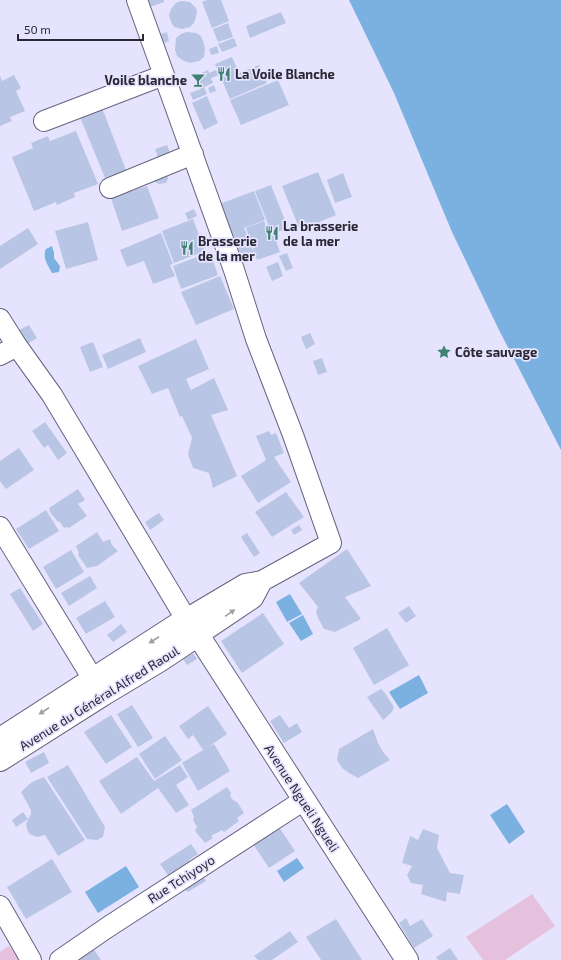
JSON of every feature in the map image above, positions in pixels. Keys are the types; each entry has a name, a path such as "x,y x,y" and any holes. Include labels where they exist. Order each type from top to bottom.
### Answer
{"street":[{"path":"0,319 9,351 52,395 192,627 245,584 262,581 331,543 293,435 254,333 234,270 137,0"},
{"path":"44,121 164,75"},
{"path":"110,188 193,154"},
{"path":"0,527 93,679"},
{"name":"Avenue du Général Alfred Raoul","path":"0,739 93,679 192,627"},
{"name":"Avenue du Général Alfred Raoul","path":"0,760 159,661 192,627"},
{"name":"Avenue Ngueli Ngueli","path":"192,627 407,960"},
{"name":"Rue Tchiyoyo","path":"60,960 108,927 304,800"},
{"path":"0,906 31,960"}],"shaded area":[{"path":"532,894 555,926 505,960 483,960 466,937"},
{"path":"9,946 21,960 0,960 0,952"}],"water":[{"path":"349,0 561,0 561,450 498,328 452,232 394,93"},
{"path":"52,246 54,258 60,266 59,272 52,273 46,261 45,252 46,249"},
{"path":"290,594 302,614 287,622 276,602"},
{"path":"303,615 313,634 301,641 289,623"},
{"path":"419,675 428,693 400,709 389,692"},
{"path":"507,804 525,832 509,844 490,815"},
{"path":"297,858 304,868 284,882 277,871"},
{"path":"126,866 139,887 98,913 85,892"}],"building":[{"path":"144,0 164,0 164,2 147,8"},
{"path":"207,0 221,0 229,21 212,28 202,2"},
{"path":"181,1 190,2 196,8 197,13 194,23 190,27 182,29 174,27 169,15 171,9 176,3"},
{"path":"281,12 286,23 250,38 246,26"},
{"path":"228,23 233,37 218,42 213,29"},
{"path":"167,32 169,41 161,44 158,35"},
{"path":"187,32 196,33 201,36 205,49 204,57 199,61 190,63 177,56 175,50 176,38"},
{"path":"234,38 237,46 222,52 218,44"},
{"path":"217,46 219,53 211,55 209,49"},
{"path":"232,57 239,73 259,65 267,83 230,99 215,64"},
{"path":"208,70 209,73 216,70 219,75 211,78 213,83 204,87 207,94 193,100 190,93 201,89 195,76"},
{"path":"14,75 21,88 16,91 25,111 10,117 12,121 0,126 0,76 2,81"},
{"path":"278,80 289,105 241,125 230,100"},
{"path":"214,85 216,91 210,93 208,88"},
{"path":"207,96 218,123 204,130 192,103"},
{"path":"102,108 126,170 105,178 80,117"},
{"path":"76,131 98,184 74,193 75,197 57,205 56,202 34,211 12,157 33,148 31,143 48,136 50,141"},
{"path":"167,145 171,155 159,160 155,149"},
{"path":"318,172 336,215 300,230 282,186"},
{"path":"343,173 352,197 335,203 327,180"},
{"path":"167,174 168,179 166,183 159,184 153,179"},
{"path":"271,185 288,228 272,234 255,191"},
{"path":"147,186 159,218 122,231 111,198"},
{"path":"254,191 265,220 244,228 255,255 239,261 217,205"},
{"path":"194,209 197,216 188,220 185,213"},
{"path":"193,219 205,251 174,263 162,231"},
{"path":"264,221 270,236 274,235 280,252 257,260 246,228"},
{"path":"88,222 98,260 66,269 55,231"},
{"path":"28,228 38,244 0,269 0,246"},
{"path":"161,233 173,264 170,265 175,276 153,284 144,261 127,267 120,250"},
{"path":"210,252 218,275 181,289 173,266"},
{"path":"287,253 293,268 286,271 279,256"},
{"path":"278,262 283,276 272,281 266,267"},
{"path":"220,276 234,309 196,325 181,292"},
{"path":"29,325 37,338 27,344 19,330"},
{"path":"310,333 315,344 306,349 301,337"},
{"path":"140,338 146,352 108,369 102,355"},
{"path":"196,339 209,369 186,379 191,390 214,378 228,410 211,415 237,476 213,488 209,473 193,468 188,454 192,438 182,416 180,417 168,388 152,394 138,366"},
{"path":"93,342 103,367 90,372 80,347"},
{"path":"322,358 327,372 318,375 313,361"},
{"path":"45,422 67,453 58,460 48,445 44,448 32,431"},
{"path":"269,431 271,435 276,433 284,453 274,457 291,482 258,503 241,476 266,460 256,436"},
{"path":"19,448 34,470 6,489 0,481 0,461"},
{"path":"78,489 85,500 78,504 87,516 69,528 64,528 50,512 49,508"},
{"path":"286,492 304,517 272,537 255,512"},
{"path":"46,510 59,531 29,549 16,529"},
{"path":"159,513 164,520 150,530 145,522"},
{"path":"299,525 302,530 294,535 291,530"},
{"path":"97,532 103,542 110,539 112,545 118,551 97,566 87,568 78,555 79,553 76,546"},
{"path":"247,533 260,553 254,557 241,537"},
{"path":"347,549 371,586 345,597 361,619 335,632 324,629 316,611 318,607 299,583"},
{"path":"71,550 84,572 56,589 43,567"},
{"path":"90,576 97,588 69,606 61,593"},
{"path":"20,588 43,624 33,631 10,594"},
{"path":"105,601 115,617 86,634 76,618"},
{"path":"409,606 416,616 406,623 398,613"},
{"path":"263,613 284,644 242,673 221,641"},
{"path":"121,624 127,632 113,642 107,635"},
{"path":"387,628 409,665 374,685 353,648"},
{"path":"193,653 197,659 187,665 183,659"},
{"path":"381,689 394,707 392,712 383,720 367,697"},
{"path":"132,705 153,738 138,747 117,714"},
{"path":"208,706 227,734 207,748 214,744 230,771 198,791 182,763 203,750 193,735 188,739 179,726"},
{"path":"111,715 132,747 106,764 84,732"},
{"path":"280,715 289,728 297,723 302,732 284,743 270,721"},
{"path":"373,729 378,743 390,760 358,778 342,768 337,760 339,749"},
{"path":"165,736 182,760 155,779 139,754"},
{"path":"44,752 49,763 31,773 25,762"},
{"path":"137,757 154,781 180,765 188,777 176,785 189,805 176,813 158,788 121,814 99,781"},
{"path":"68,765 105,827 103,837 97,840 87,839 47,777"},
{"path":"44,777 85,840 58,856 45,835 37,837 29,834 26,824 31,814 31,810 21,792 32,782"},
{"path":"227,787 231,793 230,796 238,803 244,813 237,818 239,821 224,832 222,830 211,836 213,838 205,843 195,831 197,827 193,820 194,817 191,810"},
{"path":"23,812 28,819 16,827 12,820"},
{"path":"277,824 295,851 269,868 251,841"},
{"path":"423,829 439,835 437,848 450,873 464,875 460,894 447,892 446,902 421,894 423,885 411,883 407,875 412,866 402,863 410,836 418,840"},
{"path":"191,844 198,854 189,860 191,863 170,878 160,864"},
{"path":"52,859 72,892 26,919 7,887"},
{"path":"200,872 206,881 188,892 184,888"},
{"path":"406,918 410,926 422,919 433,936 414,948 399,923"},
{"path":"336,919 362,960 321,960 306,937"},
{"path":"290,931 298,942 272,960 258,960 254,956"},
{"path":"91,945 101,960 68,960"},
{"path":"450,948 458,960 438,960 436,957"}],"place":[{"name":"La Voile Blanche","path":"224,74"},
{"name":"Voile blanche","path":"198,80"},
{"name":"La brasserie de la mer","path":"272,233"},
{"name":"Brasserie de la mer","path":"187,248"},
{"name":"Côte sauvage","path":"444,352"}]}
